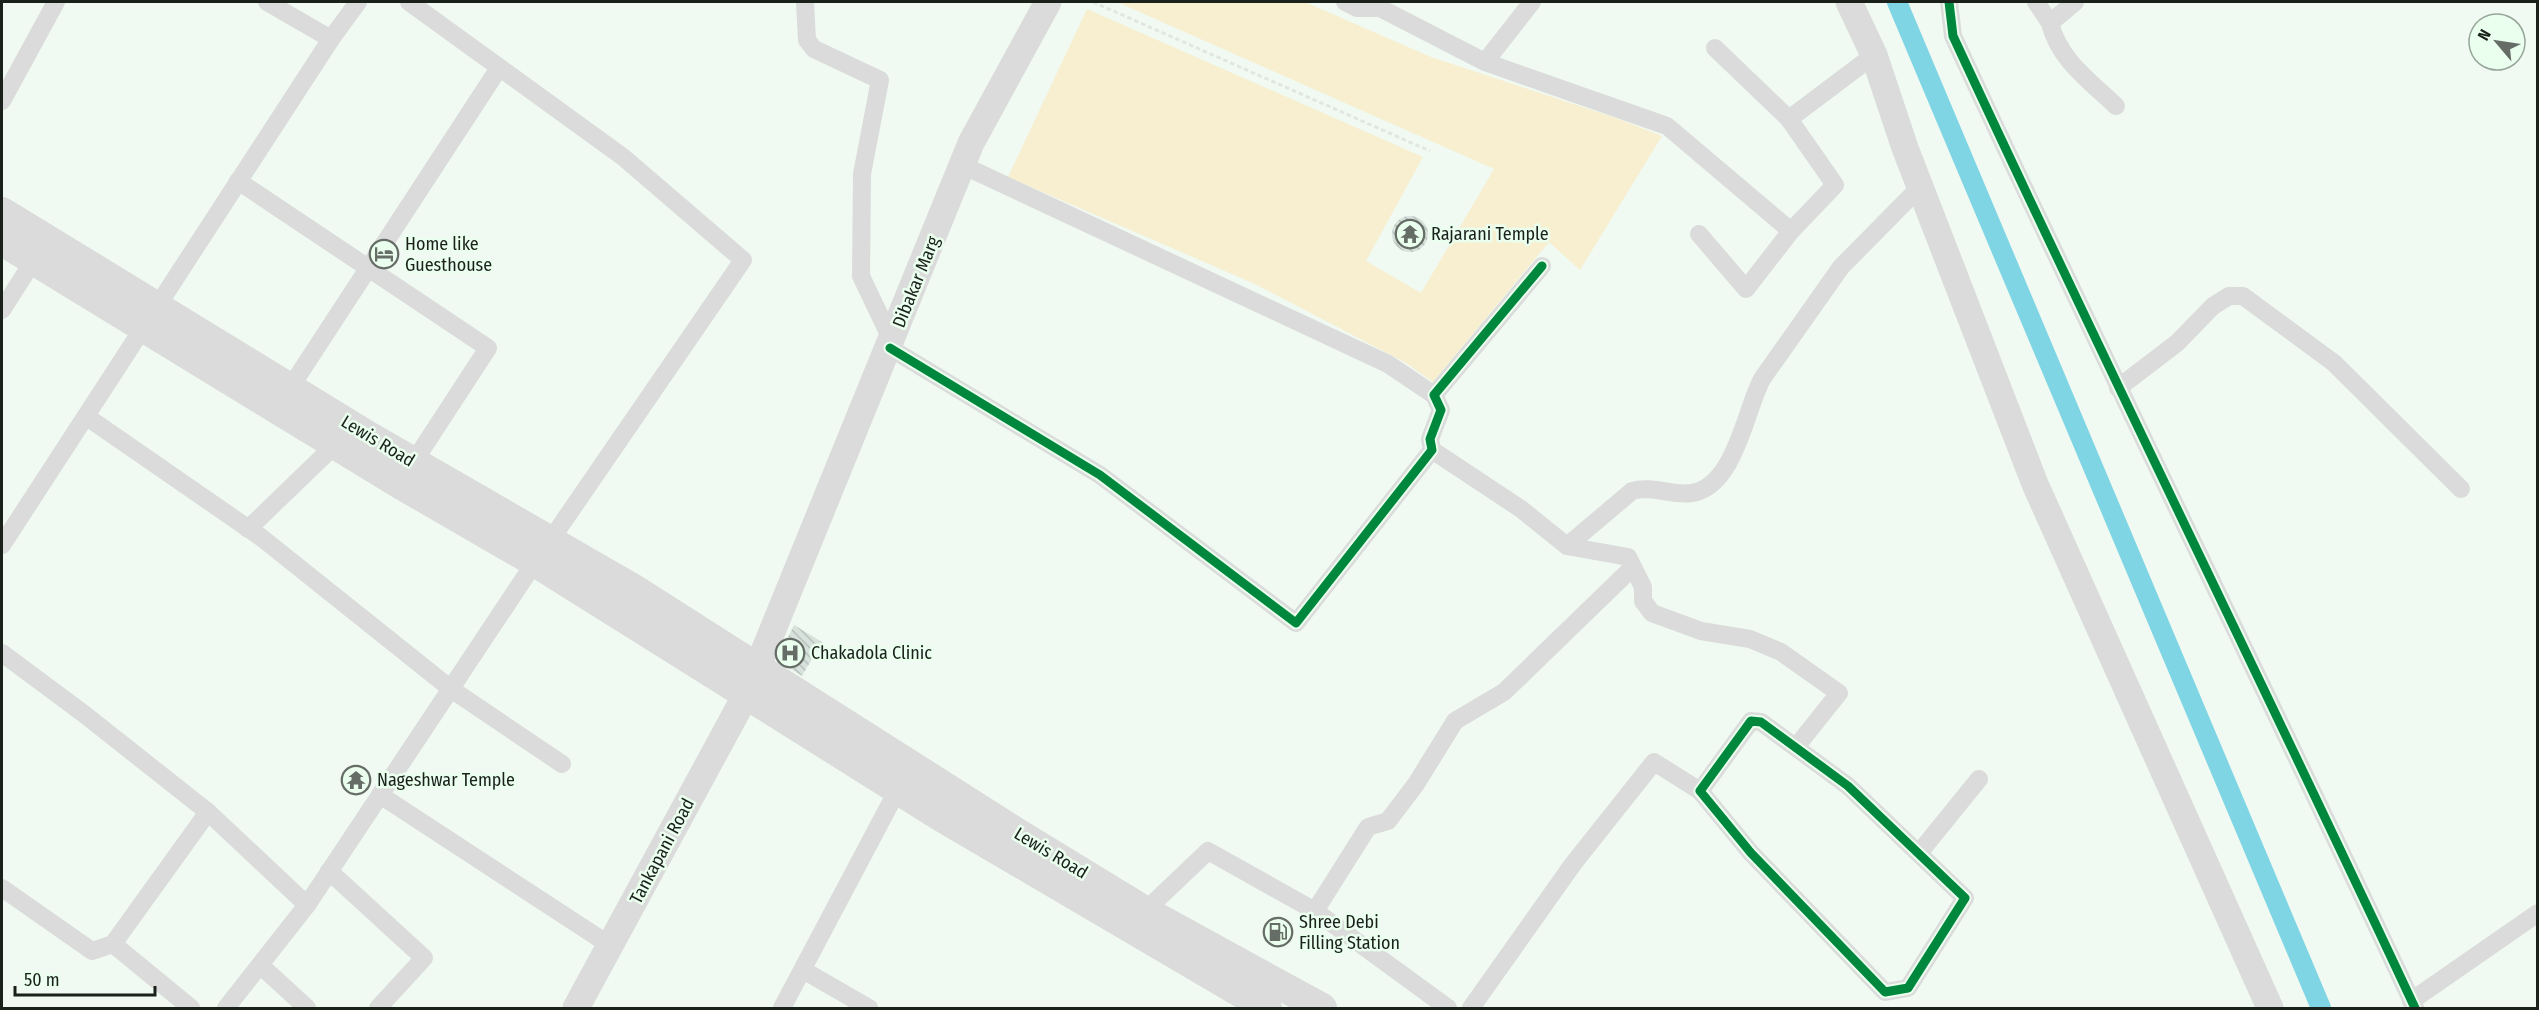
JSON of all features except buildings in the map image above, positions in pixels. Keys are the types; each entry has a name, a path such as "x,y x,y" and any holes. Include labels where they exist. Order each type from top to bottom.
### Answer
{"main road":[{"name":"Lewis Road","path":"2,212 336,445 543,552"},
{"name":"Lewis Road","path":"2,241 34,260 290,388 413,463 543,552 782,700 1145,910 1322,1008"},
{"name":"Lewis Road","path":"782,700 898,789 1127,928 1267,1008"}],"street":[{"path":"2,101 56,2"},
{"path":"267,2 331,39"},
{"path":"2,545 331,39 358,2"},
{"path":"226,1008 307,905 543,552 743,260 623,157 409,2"},
{"path":"805,2 807,40 814,49 880,80 862,174 861,276 891,345 1100,476 1296,623 1432,450"},
{"name":"Dibakar Marg","path":"751,681 891,345 971,143 1048,2"},
{"path":"1345,2 1357,8 1382,5 1485,62 1666,126 1791,231"},
{"path":"1485,62 1532,2"},
{"path":"1849,2 1874,55 1920,187 2035,484 2270,1008"},
{"path":"1949,2 1953,36 2118,388 2313,789 2413,1005 2538,913"},
{"path":"2036,2 2050,23 2054,39 2066,58 2116,106"},
{"path":"2050,23 2075,2"},
{"path":"1699,234 1746,289 1791,231 1835,185 1789,119 1715,48"},
{"path":"1789,119 1874,55"},
{"path":"290,388 499,68"},
{"path":"962,165 1388,364 1434,395 1441,410 1430,438 1432,450 1521,509 1567,546 1628,557 1643,587 1643,601 1652,613 1701,631 1750,639 1781,652 1839,693 1796,747"},
{"path":"238,181 488,348 413,463"},
{"path":"1567,546 1632,491 1642,488 1683,494 1704,490 1712,485 1723,471 1745,427 1753,396 1762,379 1841,267 1920,187"},
{"path":"2,310 34,260"},
{"path":"1434,395 1542,266"},
{"path":"2118,388 2177,343 2214,306 2229,296 2243,296 2334,363 2461,489"},
{"path":"87,417 248,529 451,689 562,764"},
{"path":"248,529 336,445"},
{"path":"1315,911 1368,827 1388,822 1416,784 1455,721 1504,692 1632,568"},
{"path":"2,653 84,714 208,812 307,905"},
{"name":"Tankapani Road","path":"576,1008 751,681"},
{"path":"1470,1008 1573,864 1654,762 1700,791 1751,853 1885,992 1908,988 1965,898 1919,853 1848,786 1761,722 1751,721 1700,791"},
{"path":"1919,853 1979,779"},
{"path":"782,1008 898,789"},
{"path":"380,795 611,946"},
{"path":"2,888 92,951 113,944 208,812"},
{"path":"1145,910 1208,851 1315,911 1448,1008"},
{"path":"329,871 424,958 378,1008"},
{"path":"113,944 191,1008"},
{"path":"260,965 307,1008"},
{"path":"803,970 869,1008"}],"path":[{"path":"1093,2 1430,151"}],"shaded area":[{"path":"1117,2 1305,2 1431,57 1616,118 1662,136 1580,270 1549,242 1433,382 1406,363 1255,284 1008,177 1087,9 1423,157 1366,261 1421,293 1494,169"}],"waterway":[{"path":"1897,2 2321,1008"}],"cycle path":[{"path":"1949,2 1953,36 2415,1008"},
{"path":"890,348 1100,475 1296,623 1432,450 1430,439 1441,410 1434,395 1542,266"},
{"path":"1751,721 1761,722 1848,786 1965,898 1908,988 1885,992 1751,853 1700,791 1751,721"}],"place":[{"name":"Rajarani Temple","path":"1410,234"},
{"name":"Home like Guesthouse","path":"384,254"},
{"name":"Chakadola Clinic","path":"790,653"},
{"name":"Nageshwar Temple","path":"356,780"},
{"name":"Shree Debi Filling Station","path":"1278,932"}]}
